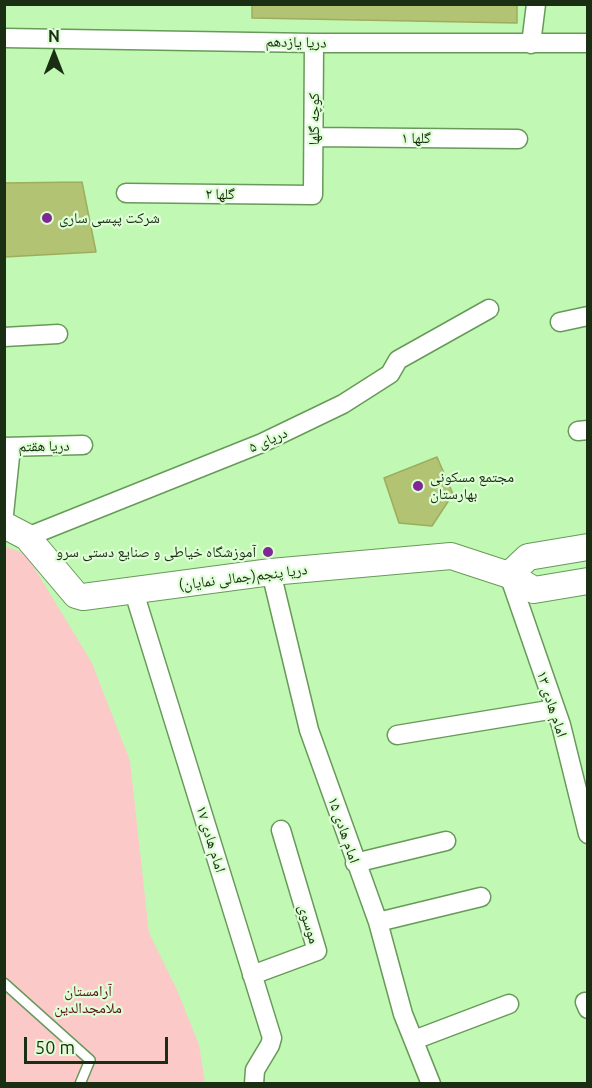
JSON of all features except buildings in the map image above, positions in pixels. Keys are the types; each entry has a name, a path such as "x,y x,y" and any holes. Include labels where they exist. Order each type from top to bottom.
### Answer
{"main road":[{"name":"دریا پنجم(جمالی نمایان)","path":"4,525 27,537 76,594 91,597 271,572 451,556 509,575 534,590 588,581"},
{"path":"509,575 528,557 588,547"}],"street":[{"path":"531,44 536,4"},
{"name":"دریا یازدهم","path":"4,38 314,43 588,43"},
{"name":"کوچه گلها","path":"313,195 314,43"},
{"name":"گلها ۱","path":"314,137 518,139"},
{"name":"گلها ۲","path":"126,193 313,195"},
{"name":"دریای ۵","path":"27,537 262,443 344,404 390,375 398,360 489,309"},
{"path":"560,322 588,316"},
{"path":"4,337 58,334"},
{"name":"دریا هقتم","path":"8,447 83,446"},
{"path":"4,514 8,447"},
{"name":"امام هادی ۱۵","path":"271,572 309,730 378,922 403,1014 430,1083"},
{"name":"امام هادی ١٣","path":"509,575 555,708 588,834"},
{"name":"امام هادی ۱۷","path":"134,592 272,1038 255,1070 254,1083"},
{"path":"397,735 555,708"},
{"name":"موسوی","path":"252,975 317,951 281,830"},
{"path":"355,863 446,842"},
{"path":"378,922 481,897"},
{"path":"414,1040 509,1004"}],"lane":[{"path":"4,982 90,1060 80,1083"}],"green space":[{"name":"آرامستان ملامجدالدین","path":"4,546 26,554 92,663 130,761 149,933 177,990 199,1045 205,1083 5,1083"}],"place":[{"name":"شرکت پپسی ساری","path":"47,218"},
{"name":"مجتمع مسکونی بهارستان","path":"418,486"},
{"name":"آموزشگاه خیاطی و صنایع دستی سرو","path":"268,552"}]}
